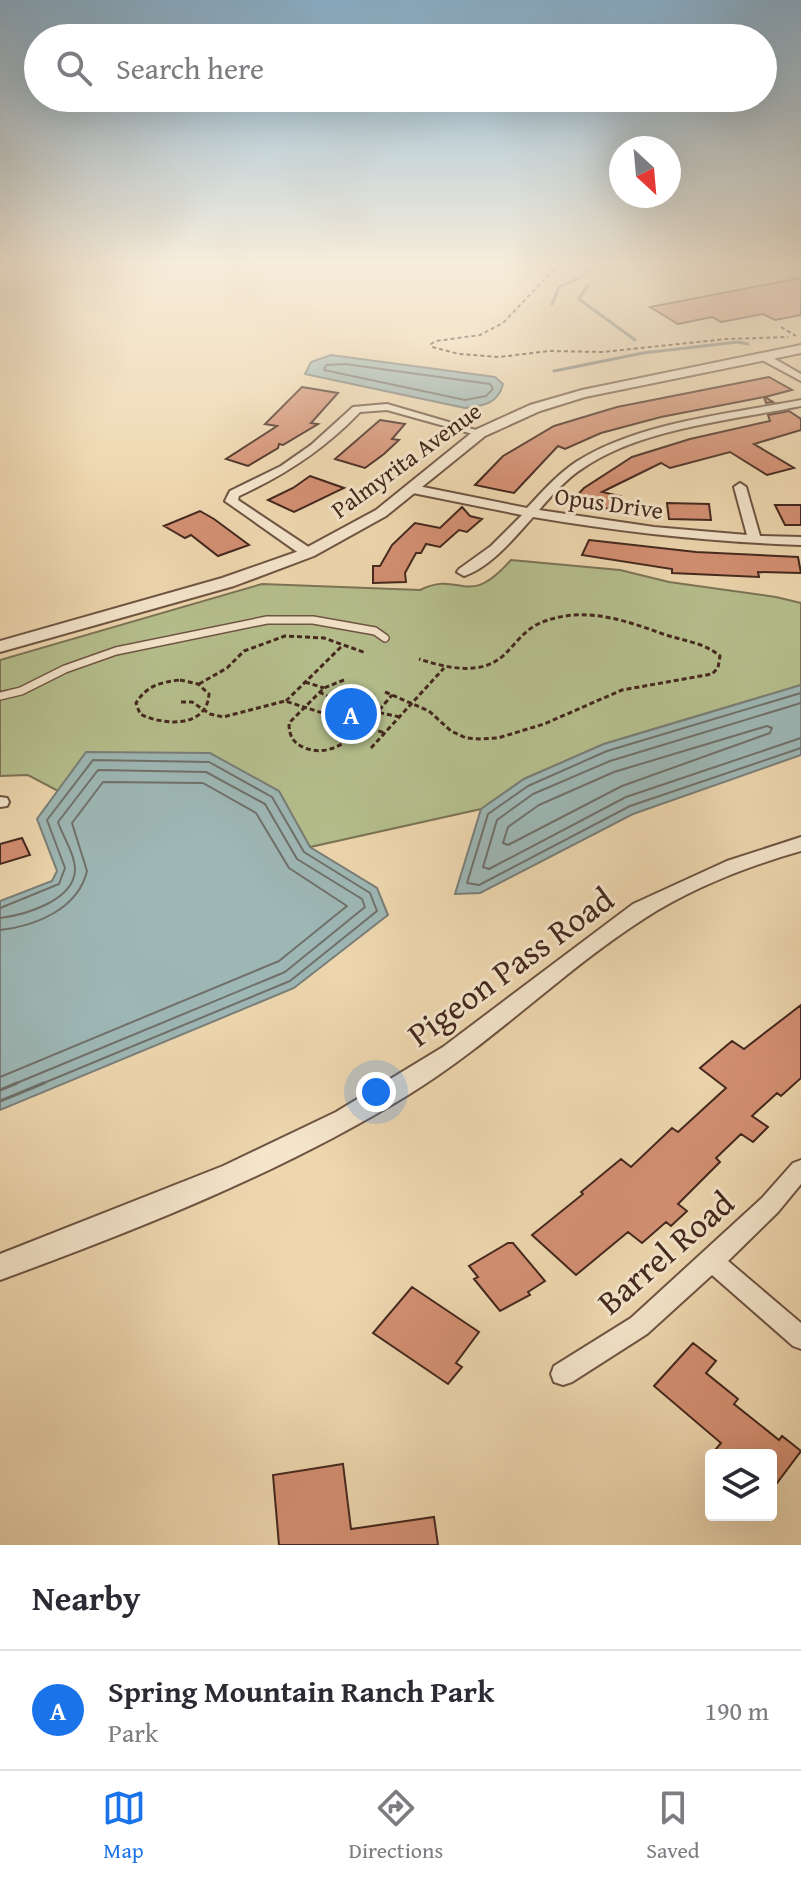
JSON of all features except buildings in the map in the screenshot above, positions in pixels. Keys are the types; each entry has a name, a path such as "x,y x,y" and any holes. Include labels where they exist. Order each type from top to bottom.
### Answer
{"street":[{"name":"Palmyrita Avenue","path":"0,647 228,582 308,553 367,522 413,489 480,433 555,401 801,349"},
{"path":"764,357 801,378"},
{"path":"464,572 482,562 556,484 580,464 602,452 644,438 801,403"},
{"path":"308,553 242,510 231,501 234,494 308,456 357,409 387,407 480,433"},
{"path":"740,487 755,540"},
{"name":"Opus Drive","path":"413,489 530,514 643,531 801,541"},
{"name":"Pigeon Pass Road","path":"0,1267 145,1212 334,1127 452,1054 627,918 701,881 801,844"},
{"name":"Barrel Road","path":"563,1374 639,1326 770,1205 801,1169"},
{"path":"712,1261 801,1338"}],"lane":[{"path":"0,696 21,691 73,665 116,651 267,620 313,620 375,631 385,638"}],"path":[{"path":"472,336 431,344 432,347 459,354 499,357 549,351 603,352 726,339 795,336"},
{"path":"385,692 412,704 466,738 498,738 544,724 603,696 712,674 721,663 715,651 696,641 659,633 645,625 615,616 583,615 537,624 492,663 445,667 419,659"},
{"path":"198,684 227,668 244,651 276,638 310,635 366,653"},
{"path":"285,701 343,645"},
{"path":"371,748 445,667"},
{"path":"180,680 198,684 205,688 210,700 203,712 187,720 166,723 147,718 137,709 138,697 160,683 180,680"},
{"path":"344,680 324,688 289,723 298,745 327,749 344,745 392,695"},
{"path":"305,682 324,688"},
{"path":"319,692 331,702 379,709 400,717"},
{"path":"334,717 357,694"},
{"path":"181,702 198,704 203,712 236,717 253,712 268,702 285,701 385,733"}],"green space":[{"path":"511,560 620,570 669,582 801,603 801,685 604,744 524,779 481,809 310,847 278,791 87,752 58,791 28,775 0,776 0,660 262,584 420,590 446,584 474,586 496,575"}],"water":[{"path":"331,355 495,377 503,384 494,400 465,408 305,374 311,362"},
{"path":"801,685 801,755 633,814 480,893 455,894 481,809 524,779 604,744"},
{"path":"86,752 210,753 279,791 310,847 377,888 388,915 294,988 0,1110 0,901 52,881 57,871 37,819"}],"waterway":[{"path":"630,336 635,340"},
{"path":"554,371 643,353 738,342 748,344"}],"place":[{"name":"Spring Mountain Ranch Park","path":"351,714"}]}
